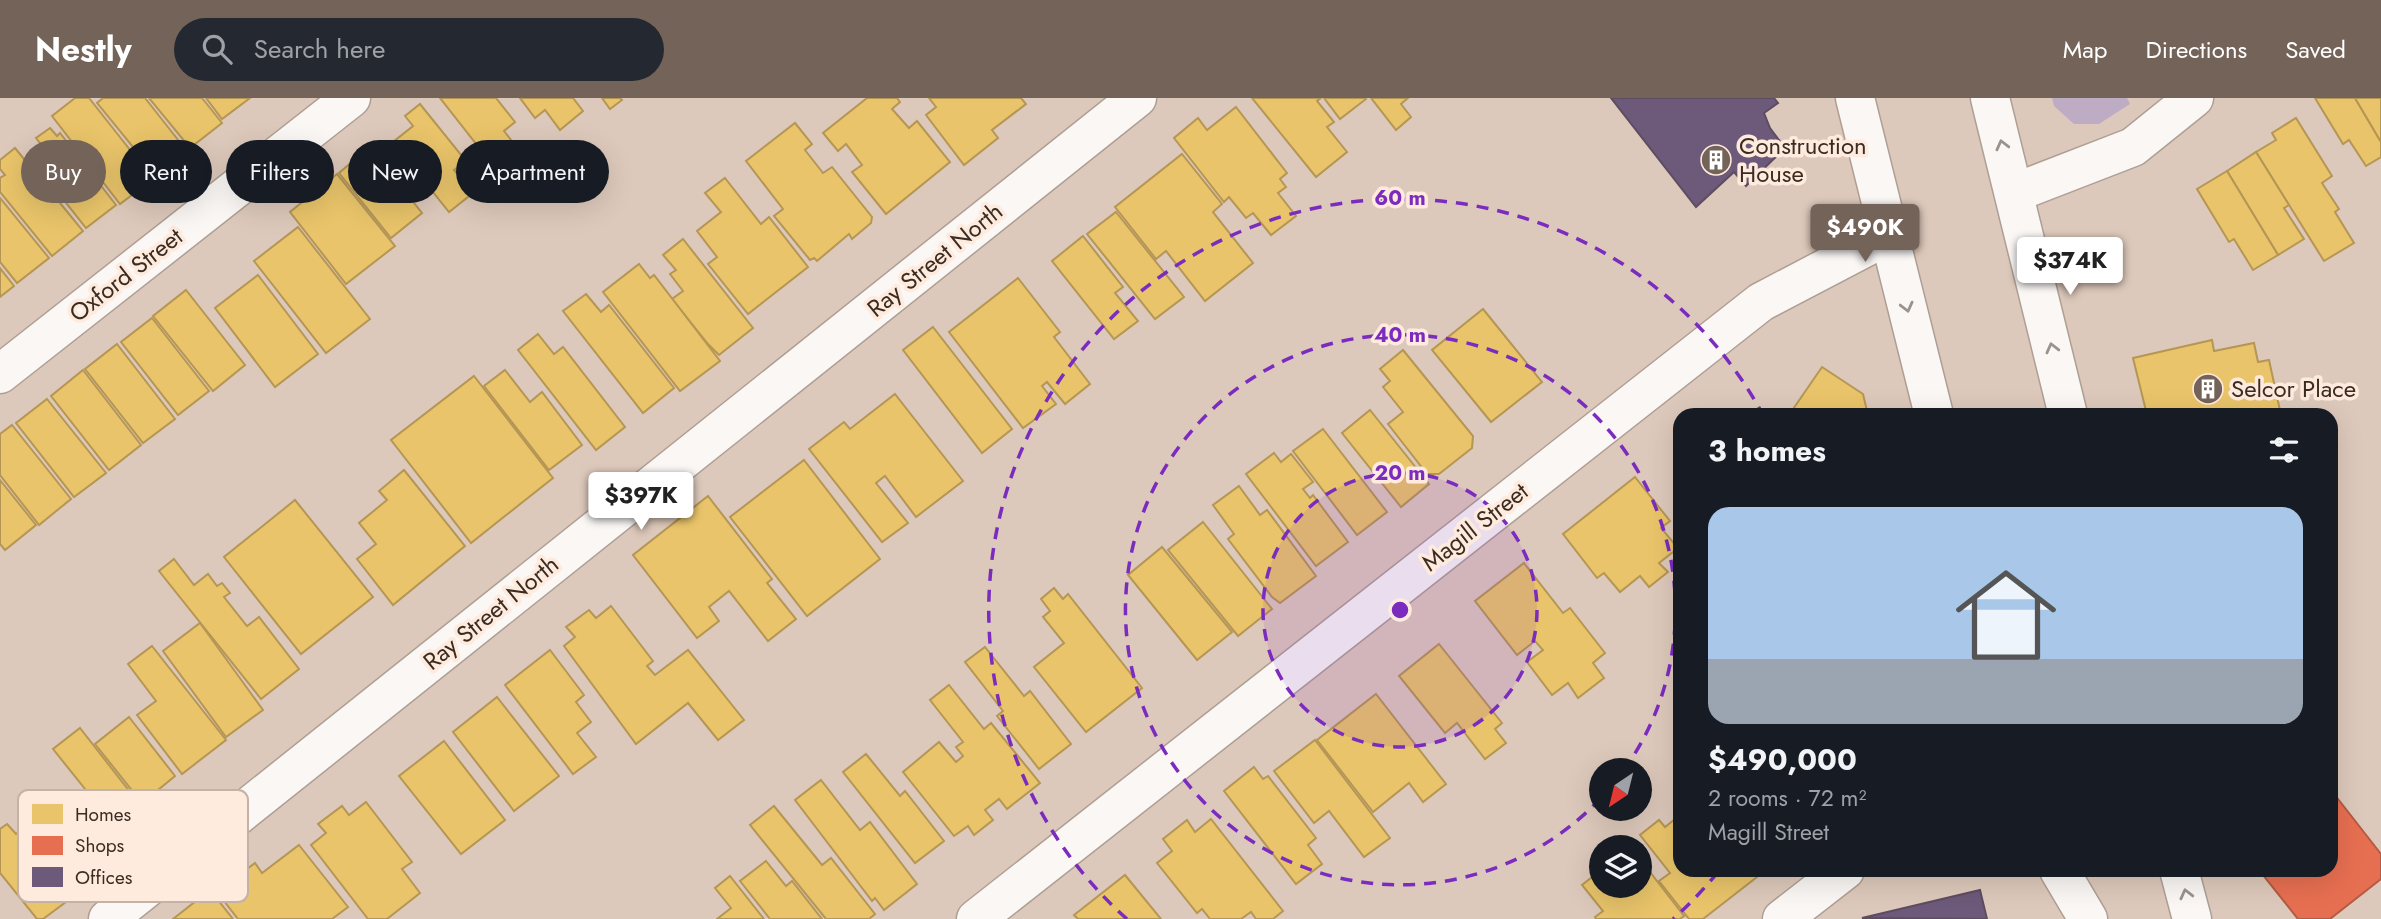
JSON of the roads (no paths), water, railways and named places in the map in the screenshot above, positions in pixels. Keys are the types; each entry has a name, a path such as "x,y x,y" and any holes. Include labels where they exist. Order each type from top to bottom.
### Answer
{"street":[{"name":"Oxford Street","path":"0,374 351,98"},
{"name":"Ray Street North","path":"248,807 1137,98"},
{"path":"1855,98 1932,408"},
{"path":"1990,98 2066,408"},
{"path":"2014,192 2133,147 2194,98"},
{"name":"Magill Street","path":"976,919 1761,302 1889,235"},
{"path":"1782,919 1836,877"},
{"path":"2052,877 2062,919"},
{"path":"2063,877 2088,919"},
{"path":"2181,877 2192,919"},
{"name":"Ray Street North","path":"108,919 129,902"}],"place":[{"name":"Construction House","path":"1716,160"},
{"name":"Selcor Place","path":"2208,389"}]}
